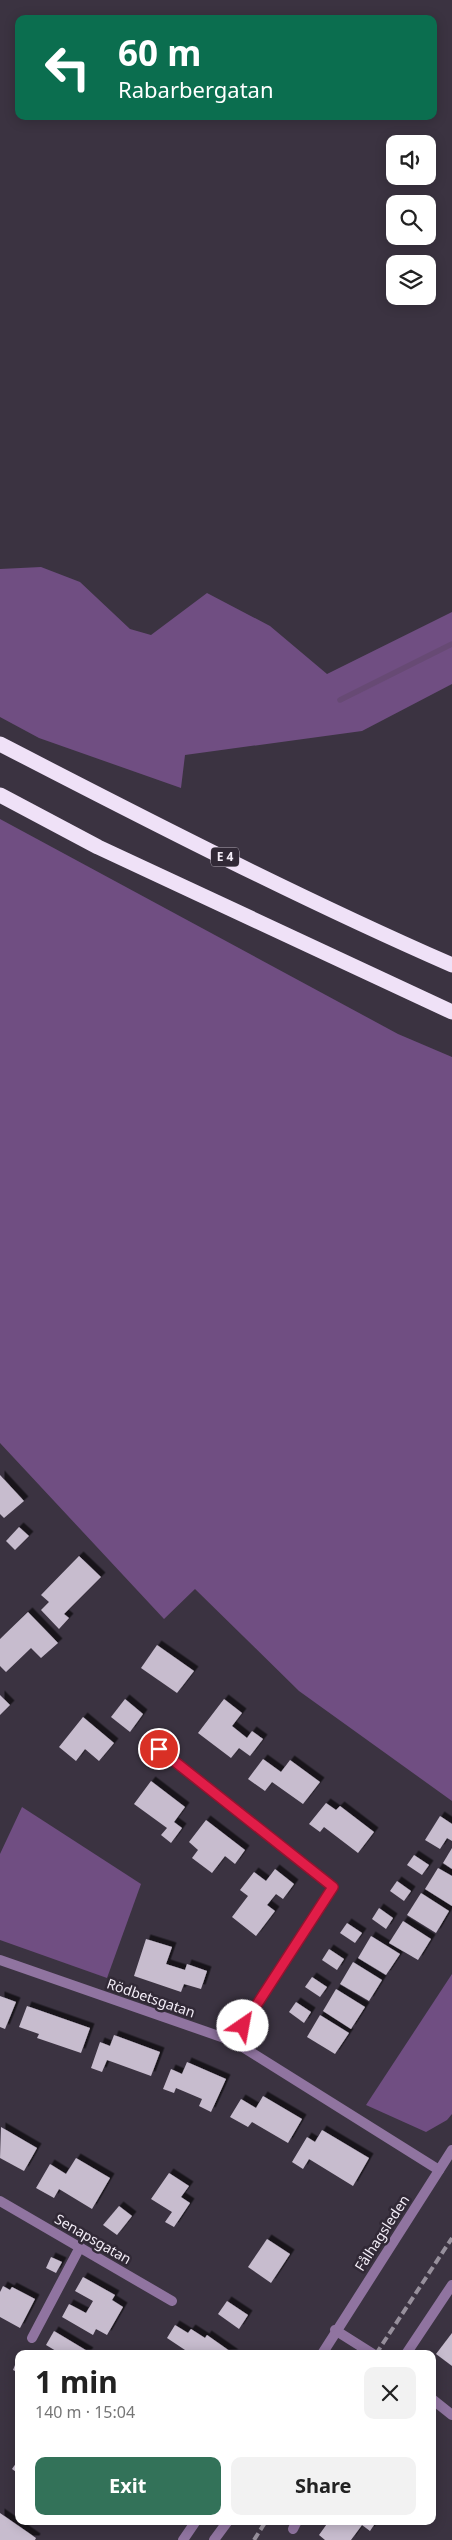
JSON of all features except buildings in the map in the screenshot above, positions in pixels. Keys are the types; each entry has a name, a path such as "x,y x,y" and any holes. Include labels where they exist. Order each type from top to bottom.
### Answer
{"highway":[{"name":"E 4","path":"0,744 114,803 398,942 452,965"},
{"path":"0,795 98,847 452,1012"}],"street":[{"path":"159,1749 333,1887 233,2041"},
{"name":"Rödbetsgatan","path":"0,1960 233,2041 439,2170"},
{"name":"Fålhagsleden","path":"321,2350 452,2150"},
{"name":"Senapsgatan","path":"0,2200 172,2301"},
{"path":"32,2338 80,2248"},
{"path":"409,2350 452,2285"},
{"path":"335,2330 367,2350"},
{"name":"Fålhagsleden","path":"324,2350 335,2330"},
{"path":"436,2402 452,2415"},
{"path":"183,2540 193,2525"},
{"path":"214,2540 225,2525"}],"shaded area":[{"path":"41,567 80,582 130,629 151,635 207,593 270,626 327,674 452,612 452,684 362,731 185,755 181,788 39,738 0,717 0,569"},
{"path":"0,819 398,1034 452,1057 452,1801 299,1691 195,1589 164,1619 0,1443"},
{"path":"22,1807 141,1884 107,1978 0,1940 0,1854"},
{"path":"452,1974 452,2114 447,2120 426,2132 366,2105"}],"waterway":[{"path":"340,700 452,644"}],"railway":[{"path":"379,2350 452,2238"},
{"path":"254,2540 263,2525"}],"route":[{"path":"159,1749 333,1887 243,2026"}]}
